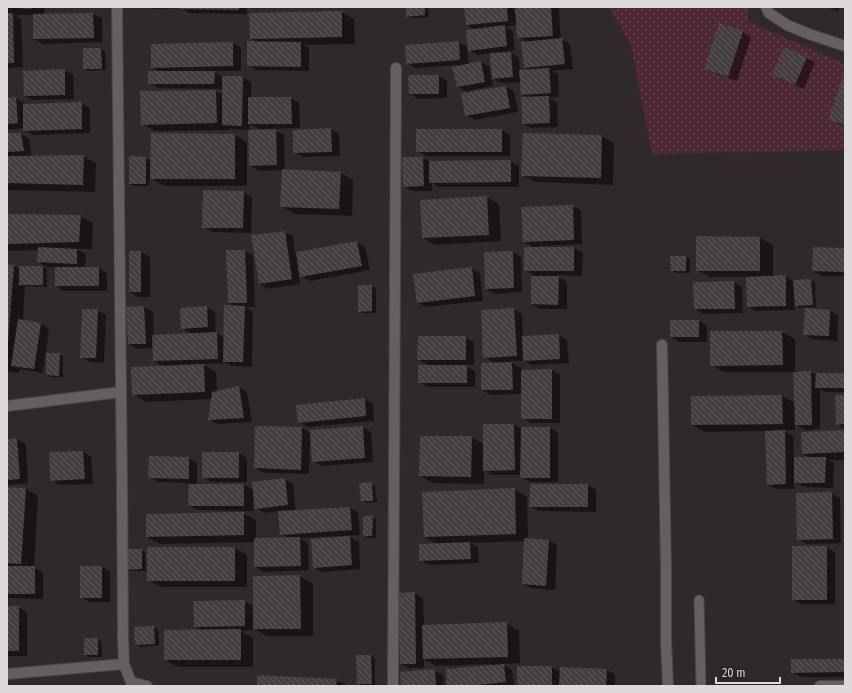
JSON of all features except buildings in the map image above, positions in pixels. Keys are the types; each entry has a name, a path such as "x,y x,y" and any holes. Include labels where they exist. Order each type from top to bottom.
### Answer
{"street":[{"path":"117,7 124,664 130,682 147,686"},
{"path":"766,7 769,13 787,25 845,46"},
{"path":"393,686 396,68"},
{"path":"662,345 666,641 668,686"},
{"path":"7,406 120,392"},
{"path":"7,674 124,664"},
{"path":"820,686 845,686"}],"lane":[{"path":"699,600 701,686"}],"shaded area":[{"path":"609,7 749,7 747,21 845,64 845,150 652,154 631,45"}]}
